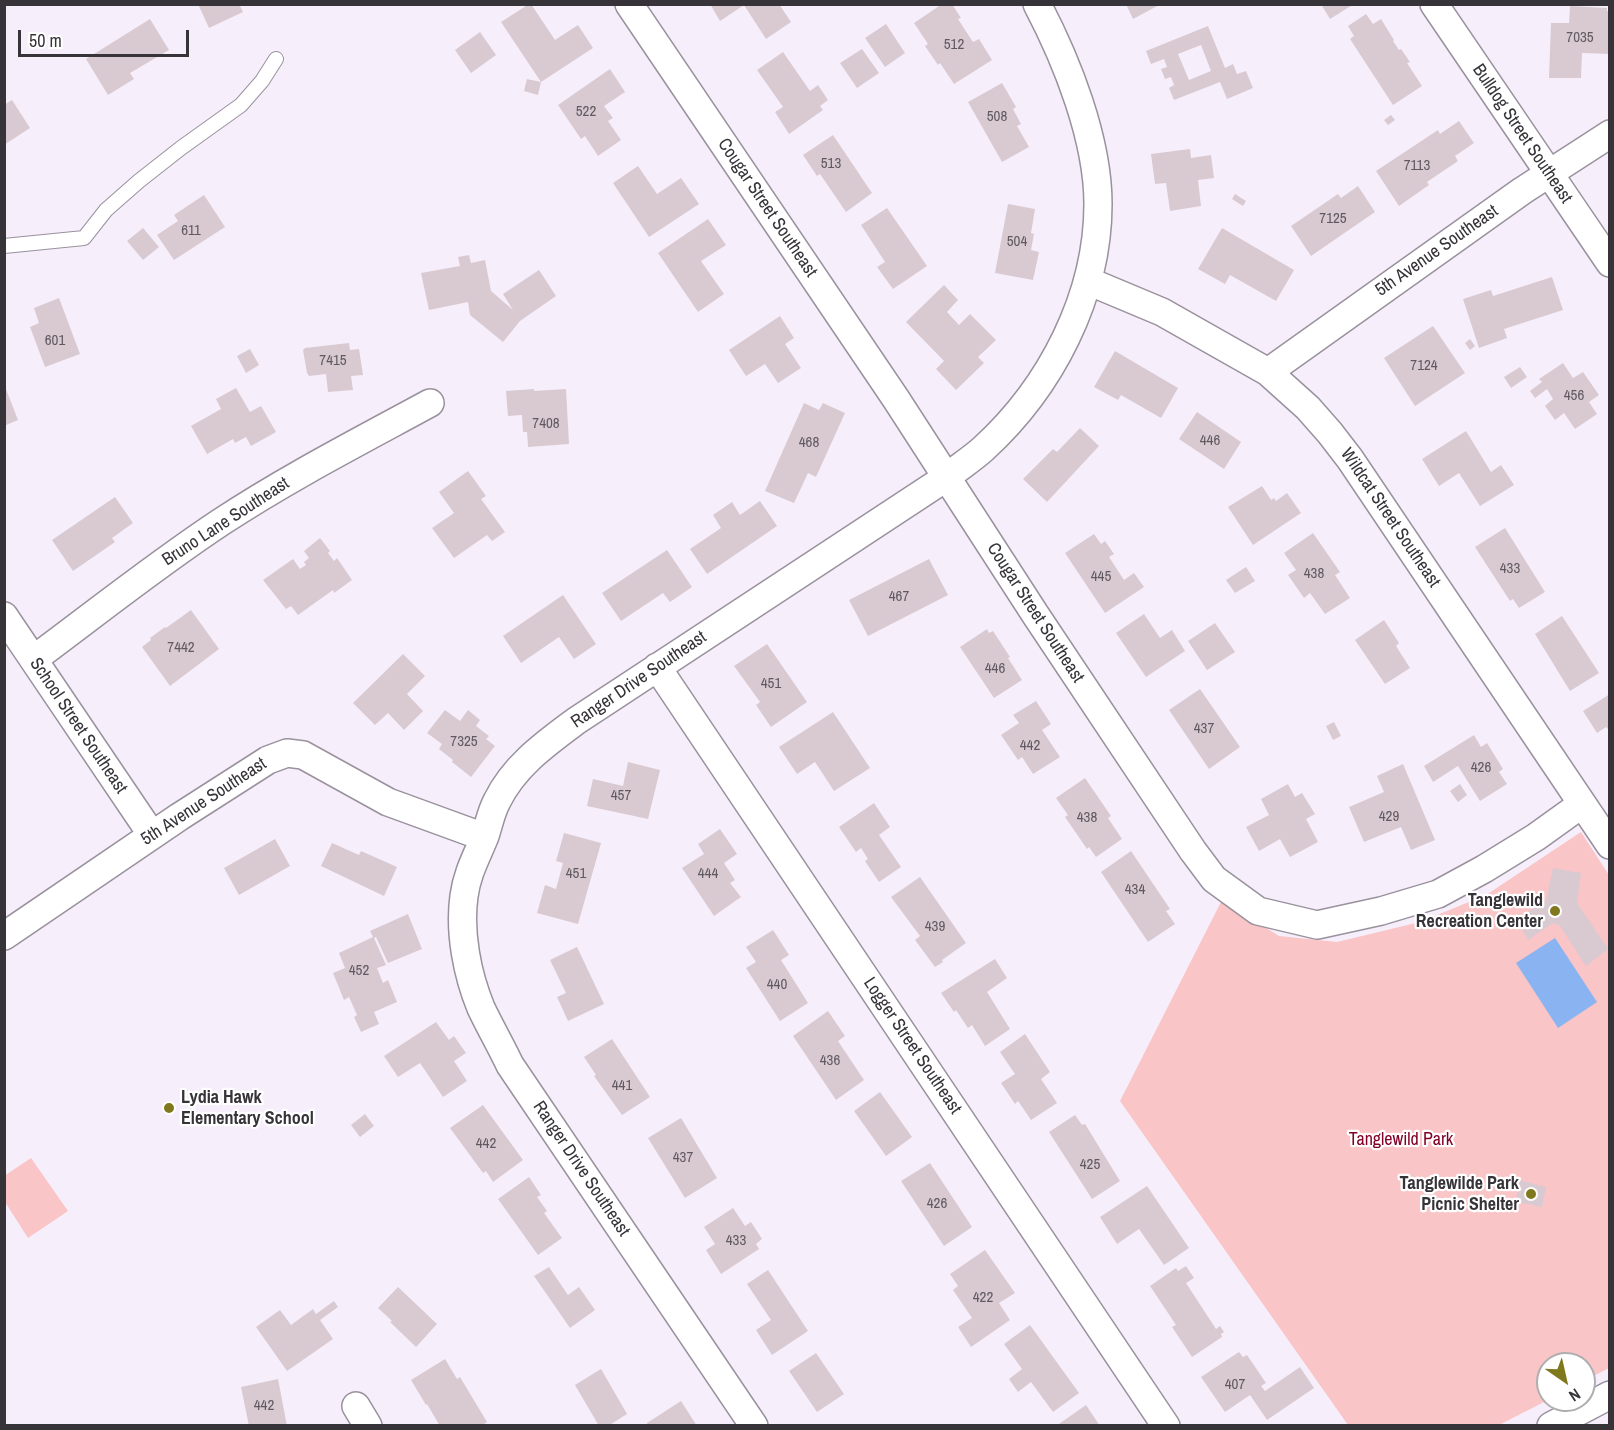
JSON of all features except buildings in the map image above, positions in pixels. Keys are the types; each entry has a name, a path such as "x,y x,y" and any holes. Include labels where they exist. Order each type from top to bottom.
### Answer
{"street":[{"name":"Cougar Street Southeast","path":"629,4 890,389 1035,614 1214,879 1258,911 1317,925 1381,911 1438,894 1519,848 1582,804"},
{"name":"Ranger Drive Southeast","path":"754,1425 510,1065 481,1007 465,951 462,921 464,895 472,865 496,802 511,776 535,752 576,721 947,477 983,449 1027,402 1042,381 1072,323 1088,281 1094,257 1098,202 1092,148 1075,90 1065,62 1037,4"},
{"name":"Bulldog Street Southeast","path":"1434,4 1610,263"},
{"name":"5th Avenue Southeast","path":"1268,372 1522,191 1610,134"},
{"name":"Wildcat Street Southeast","path":"1088,281 1162,312 1268,372 1308,408 1350,459 1610,845"},
{"name":"Bruno Lane Southeast","path":"34,659 221,522 336,454 430,403"},
{"name":"School Street Southeast","path":"4,616 152,835"},
{"name":"Logger Street Southeast","path":"657,667 1166,1425"},
{"name":"5th Avenue Southeast","path":"4,936 223,788 268,760 287,753 303,755 388,802 484,837"},
{"path":"1551,1425 1610,1395"}],"lane":[{"path":"4,246 84,238 106,210 139,181 241,105 262,81 276,59"}],"green space":[{"name":"Tanglewild Park","path":"1581,832 1609,875 1609,1368 1596,1375 1596,1352 1536,1352 1536,1406 1499,1425 1348,1425 1120,1101 1222,900 1279,936 1337,942 1420,922 1486,895"},
{"path":"31,1158 68,1211 28,1238 5,1202 4,1176"}],"water":[{"path":"1555,938 1597,1002 1558,1028 1516,963"}],"place":[{"name":"Tanglewild Recreation Center","path":"1555,911"},
{"name":"Lydia Hawk Elementary School","path":"169,1108"},
{"name":"Tanglewilde Park Picnic Shelter","path":"1531,1194"}]}
